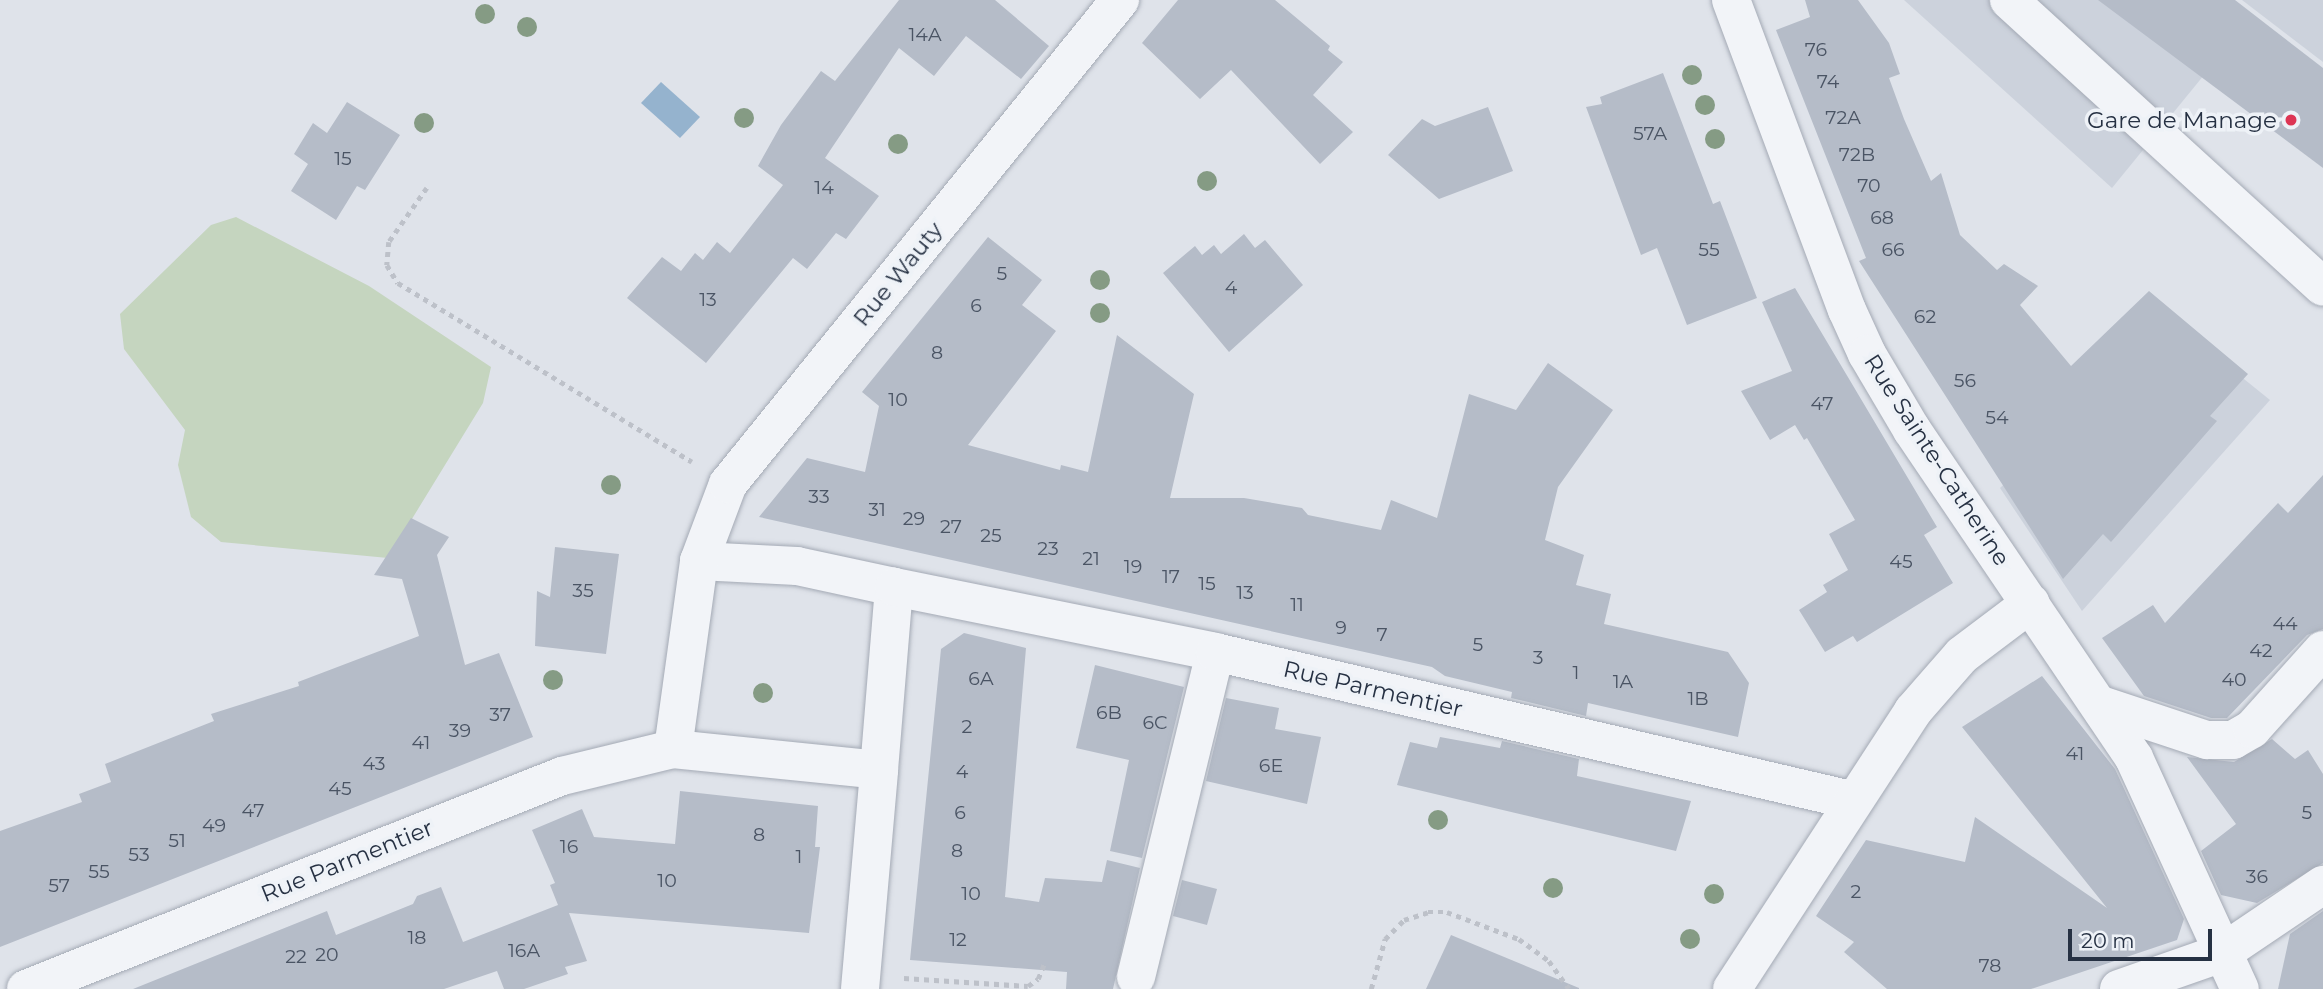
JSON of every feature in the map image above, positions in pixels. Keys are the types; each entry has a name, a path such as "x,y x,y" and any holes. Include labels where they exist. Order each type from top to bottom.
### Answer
{"street":[{"name":"Rue Wauty","path":"699,561 728,484 1120,0"},
{"name":"Rue Sainte-Catherine","path":"1731,0 1847,310 1867,354 1912,430 2101,705 2160,810 2239,989"},
{"path":"2009,0 2323,287"},
{"path":"673,749 699,561"},
{"name":"Rue Parmentier","path":"699,561 797,566 1215,652 1852,800"},
{"path":"860,982 894,587"},
{"path":"1732,989 1852,800 1913,711 1962,655 2031,603"},
{"path":"2101,705 2207,740 2233,740 2252,729 2323,650"},
{"path":"1136,978 1215,652"},
{"name":"Rue Parmentier","path":"26,989 562,776 673,749 879,770"},
{"path":"2119,989 2222,953 2323,885"}],"path":[{"path":"427,188 389,242 387,265 398,283 728,484"},
{"path":"1371,989 1385,939 1404,920 1447,912 1519,939 1549,961 1569,989"},
{"path":"860,982 1016,987 1038,979 1045,962"}],"shaded area":[{"path":"1904,0 2106,0 2204,75 2112,188"},
{"path":"2242,0 2323,0 2323,62"},
{"path":"2239,375 2270,400 2082,611 2000,488 2026,464"}],"green space":[{"path":"236,217 369,286 491,367 483,403 388,558 221,542 191,517 178,465 185,430 124,349 120,314 211,225"}],"water":[{"path":"661,82 700,117 680,138 641,103"}],"building":[{"path":"899,0 995,0 1049,46 1021,79 966,36 934,76 899,48 825,158 879,196 846,239 836,233 807,269 793,258 706,363 627,298 662,257 681,271 695,253 703,260 717,242 730,253 783,185 758,166 781,125 821,71 835,81"},
{"path":"1178,0 1275,0 1330,46 1328,50 1343,62 1313,95 1353,132 1320,164 1231,70 1200,99 1142,43"},
{"path":"1805,0 1858,0 1889,43 1900,74 1889,78 1904,119 1931,181 1941,173 1960,235 1997,270 2004,264 2038,286 2020,305 2071,366 2149,291 2248,374 2210,416 2217,421 2111,542 2103,534 2063,579 1859,261 1866,258 1776,30 1810,17"},
{"name":"Gare de Manage","path":"2098,0 2235,0 2323,68 2323,168"},
{"path":"1663,73 1713,204 1720,201 1757,298 1687,325 1657,248 1641,255 1586,107 1602,104 1600,97"},
{"path":"347,102 400,135 365,190 357,186 336,220 291,191 308,164 294,154 313,123 327,133"},
{"path":"1488,107 1513,171 1439,199 1388,155 1422,119 1435,126"},
{"path":"1244,234 1255,248 1265,240 1303,285 1229,352 1163,273 1195,246 1202,255 1214,245 1221,254"},
{"path":"988,237 1042,280 1022,305 1056,331 968,445 1060,470 1061,465 1088,472 1117,335 1194,394 1170,498 1244,498 1302,508 1308,515 1381,530 1391,500 1437,518 1469,394 1516,410 1548,363 1613,410 1558,487 1545,540 1584,555 1576,585 1611,594 1604,624 1728,652 1749,683 1738,737 1588,703 1586,716 1511,698 1512,692 1445,676 1432,667 759,517 807,458 865,472 879,406 862,392"},
{"path":"1795,288 1937,527 1924,535 1953,583 1857,642 1853,636 1825,652 1799,610 1827,592 1823,585 1848,570 1829,534 1855,520 1807,438 1804,440 1795,425 1770,440 1741,391 1792,371 1762,302"},
{"path":"2323,475 2323,629 2307,635 2227,718 2211,718 2144,696 2102,638 2153,605 2165,623 2278,503 2288,513"},
{"path":"411,518 449,537 437,555 465,665 499,653 533,737 0,947 0,831 82,802 79,794 111,782 105,764 214,721 211,714 299,686 298,682 419,636 402,579 374,575"},
{"path":"555,547 619,554 606,654 535,646 537,591 550,597"},
{"path":"964,633 1026,648 1005,897 1039,902 1045,878 1102,882 1107,860 1140,868 1113,989 1066,989 1067,972 910,960 941,649"},
{"path":"1095,665 1184,687 1142,858 1110,851 1129,760 1076,748"},
{"path":"2042,676 2115,769 2184,919 2177,940 2031,989 1887,989 1844,952 1854,942 1816,916 1866,840 1965,862 1975,817 2107,908 1962,727"},
{"path":"1226,698 1279,708 1275,729 1321,737 1307,804 1206,781"},
{"path":"1440,737 1500,748 1502,741 1579,759 1577,776 1691,801 1676,851 1397,785 1410,742 1437,748"},
{"path":"2272,739 2295,759 2308,750 2323,774 2323,863 2257,903 2221,895 2201,851 2236,824 2187,757 2234,762"},
{"path":"680,791 818,806 815,847 820,847 809,933 569,913 587,961 565,967 568,974 524,989 504,989 497,971 444,989 133,989 327,911 336,935 413,904 417,896 441,887 463,942 558,905 550,885 555,883 532,830 582,809 594,837 675,844"},
{"path":"1182,880 1217,889 1207,925 1173,916"},
{"path":"2323,911 2323,989 2278,989 2290,934"},
{"path":"1451,935 1579,988 1579,989 1426,989"}],"place":[{"name":"Gare de Manage","path":"2291,120"}]}
